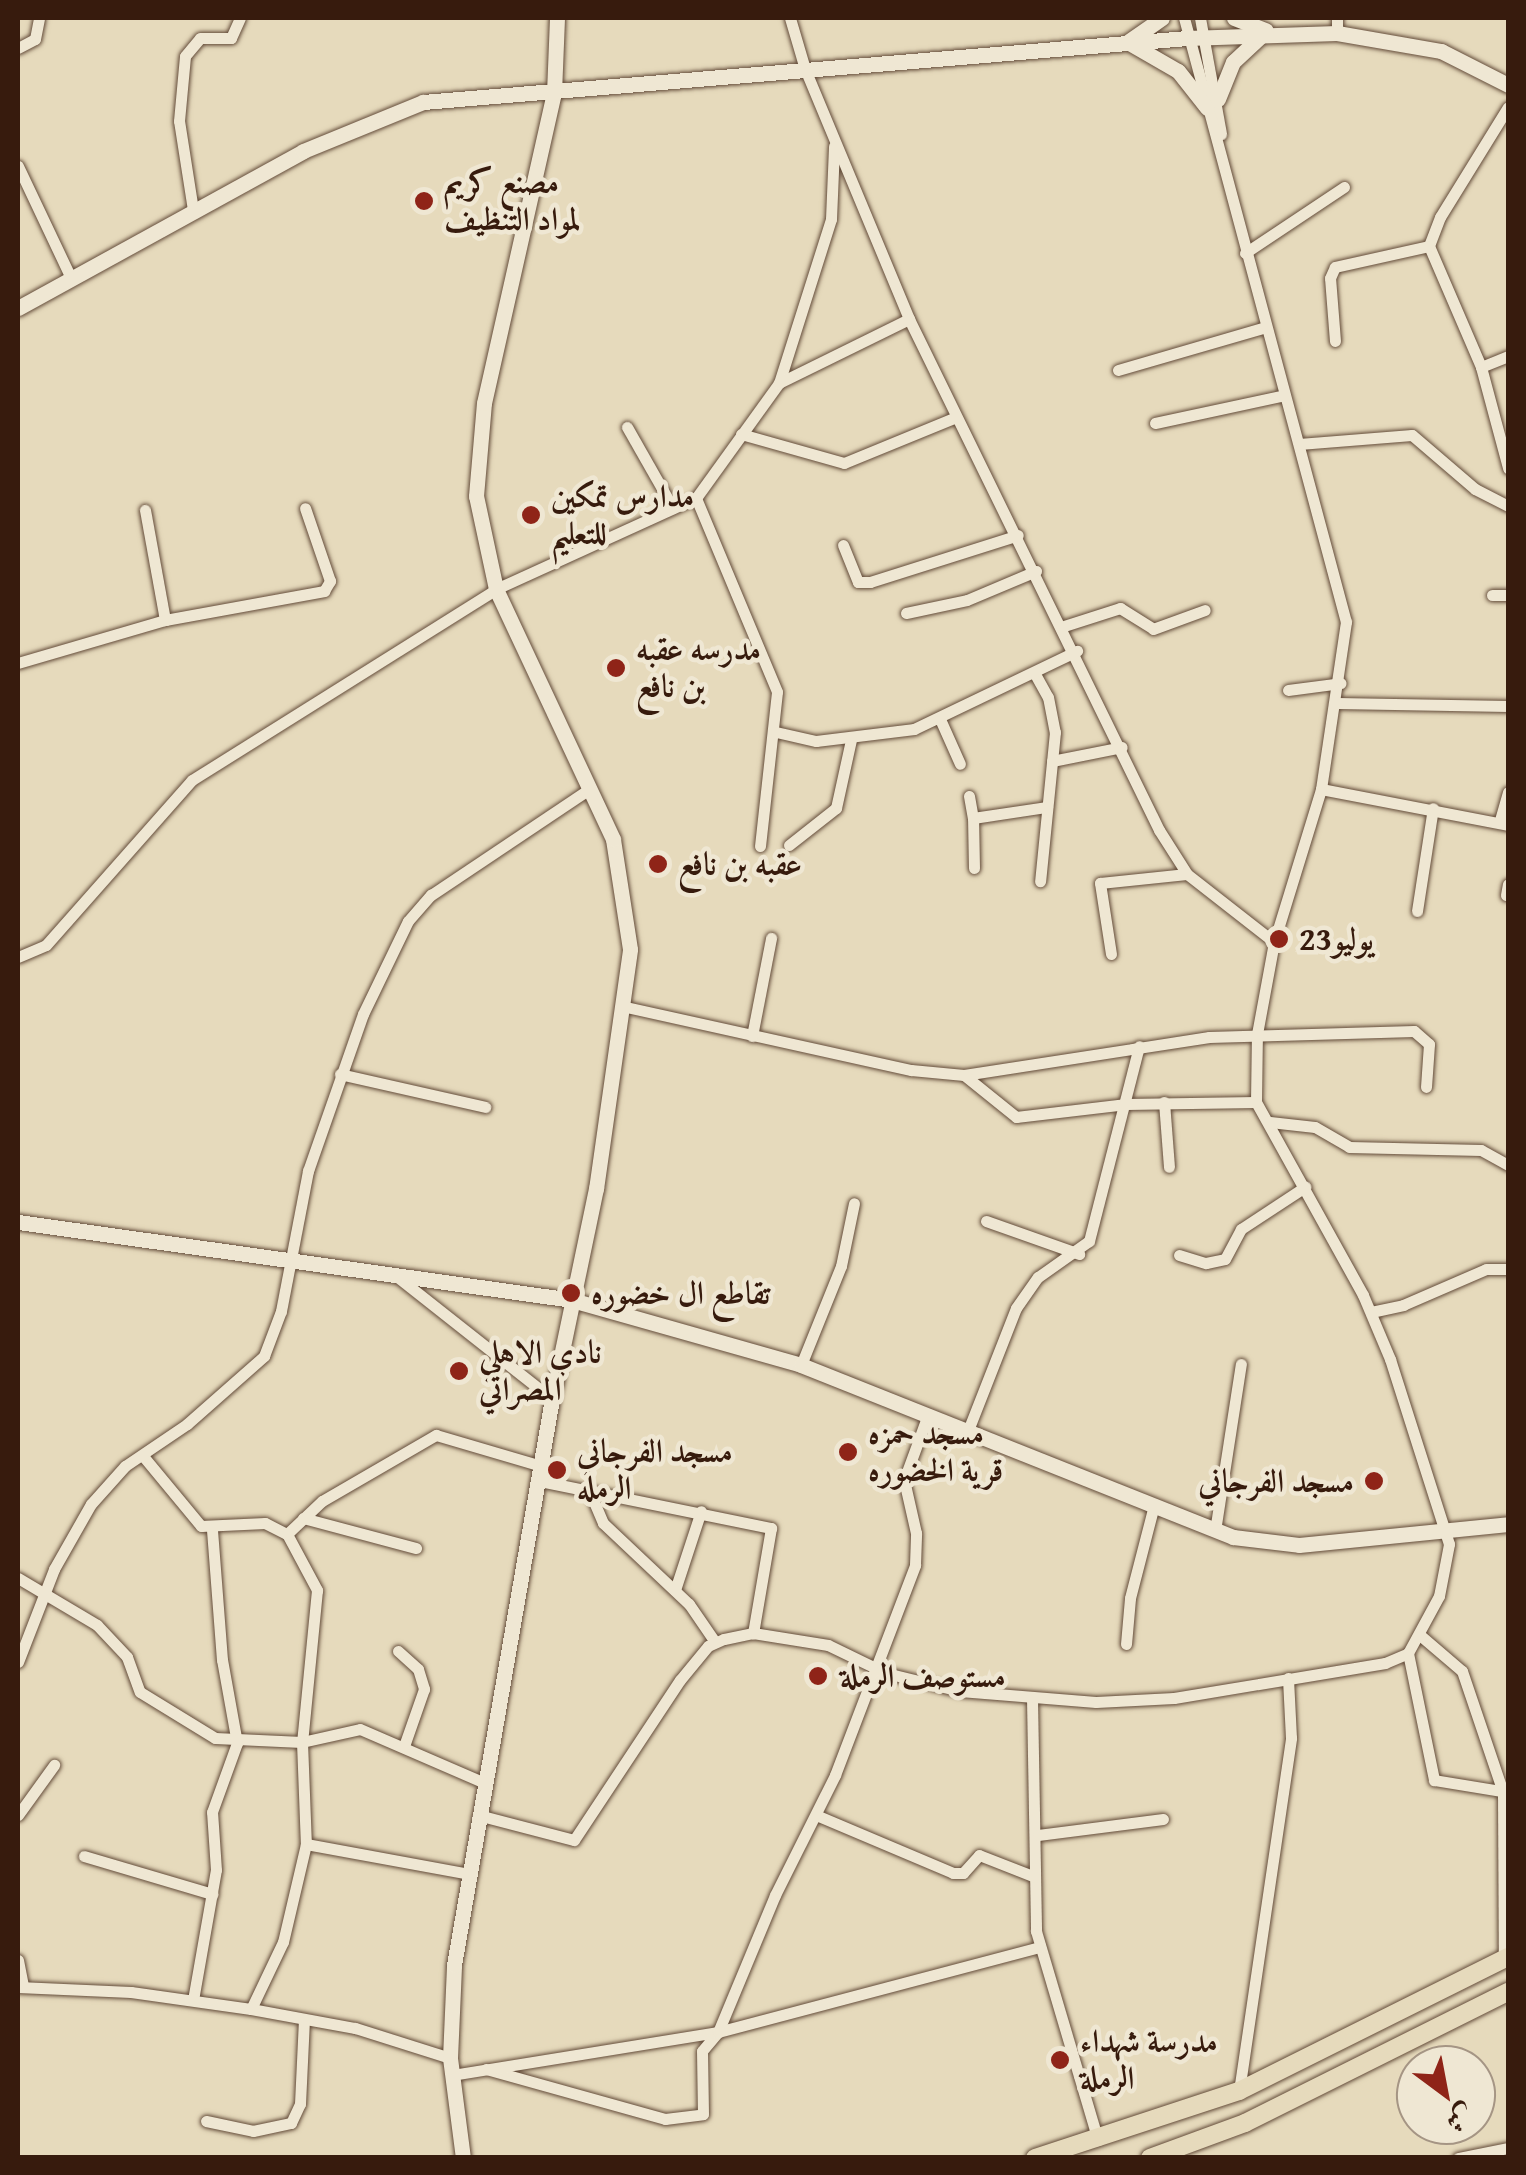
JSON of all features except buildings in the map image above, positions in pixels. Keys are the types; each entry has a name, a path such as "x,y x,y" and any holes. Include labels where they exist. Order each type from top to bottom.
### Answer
{"main road":[{"path":"1035,2158 1239,2091 1506,1958"},
{"path":"1150,2158 1246,2123 1508,1992"}],"street":[{"path":"18,48 36,40 39,18"},
{"path":"193,210 179,120 184,56 200,38 231,38 240,18"},
{"path":"463,2157 451,2066 454,1966 552,1399 626,1006 630,920 613,840 496,590 482,546 476,454 554,92 557,18"},
{"path":"790,18 804,69 909,319 1187,874 1274,942"},
{"path":"1127,44 1162,18"},
{"path":"1184,18 1187,38 1212,103"},
{"path":"478,1816 574,1840 680,1680 715,1642 753,1633 828,1645 876,1667 960,1691 1032,1698 1174,1698 1385,1663 1408,1653 1420,1636 1448,1564 1444,1530 1371,1312 1256,1102 1257,1034 1274,942 1321,788 1341,682 1346,622 1299,444 1263,328 1223,158 1200,18"},
{"path":"1234,18 1284,34"},
{"path":"18,308 193,210 398,108 482,94 554,92 1187,38 1284,34 1337,25 1442,51 1508,85"},
{"path":"1212,103 1232,62 1262,35"},
{"path":"1127,44 1178,71 1212,103"},
{"path":"1508,107 1440,217 1429,246 1481,368 1508,468"},
{"path":"18,957 46,945 192,780 496,590 696,498 778,383 831,220 834,143"},
{"path":"18,166 72,280"},
{"path":"1245,253 1344,187"},
{"path":"1334,341 1331,271 1352,260 1429,246"},
{"path":"778,383 909,319"},
{"path":"1118,370 1263,328"},
{"path":"1481,368 1508,356"},
{"path":"1155,423 1281,396"},
{"path":"741,434 844,464 956,416"},
{"path":"627,427 673,508"},
{"path":"1299,444 1412,435 1476,489 1508,506"},
{"path":"696,498 777,692 776,732 760,846"},
{"path":"18,662 165,620 324,591 330,582 305,508"},
{"path":"145,510 165,620"},
{"path":"843,545 849,570 858,582 870,582 1018,535"},
{"path":"906,613 967,600 1036,571"},
{"path":"1492,595 1508,596"},
{"path":"1064,626 1120,608 1153,629 1205,610"},
{"path":"776,732 851,740 940,719 1077,651"},
{"path":"1034,674 1048,697 1052,762 1040,882"},
{"path":"1288,690 1341,682"},
{"path":"1337,703 1508,706"},
{"path":"940,719 960,764"},
{"path":"789,844 836,808 851,740"},
{"path":"1052,762 1122,747"},
{"path":"18,1662 44,1594 90,1504 264,1356 308,1170 340,1074 385,965 431,894 591,788"},
{"path":"1321,788 1504,823 1508,792"},
{"path":"969,796 974,868"},
{"path":"973,818 1048,807"},
{"path":"1417,911 1433,808"},
{"path":"1110,954 1100,883 1187,874"},
{"path":"752,1036 771,938"},
{"path":"626,1006 752,1036 964,1075 1139,1046 1257,1034 1414,1032 1429,1044 1426,1086"},
{"path":"966,1433 1016,1308 1038,1277 1079,1254 1098,1220 1139,1046"},
{"path":"340,1074 484,1107"},
{"path":"964,1075 1016,1117 1126,1104 1256,1102"},
{"path":"1164,1102 1169,1167"},
{"path":"1270,1122 1315,1127 1349,1148 1482,1150 1508,1165"},
{"path":"1180,1256 1206,1263 1225,1259 1240,1229 1305,1187"},
{"path":"801,1365 841,1266 854,1204"},
{"path":"986,1221 1079,1254"},
{"path":"18,1222 572,1300 801,1365 1215,1531 1299,1545 1508,1524"},
{"path":"1371,1312 1404,1305 1486,1269 1508,1268"},
{"path":"394,1273 552,1399"},
{"path":"1215,1531 1241,1364"},
{"path":"18,1960 20,1987 193,2000 251,2009 304,2020 451,2066 486,2069 689,2121 703,2114 701,2054 718,2032 816,1815 914,1565 916,1533 904,1480 927,1417"},
{"path":"286,1534 404,1448 436,1434 589,1490 701,1511 772,1530 753,1633"},
{"path":"142,1456 192,1518 212,1529 265,1522 286,1534 320,1601 302,1742 306,1844 283,1942 251,2009"},
{"path":"589,1490 603,1524 675,1590 715,1642"},
{"path":"1126,1644 1130,1598 1153,1509"},
{"path":"675,1590 701,1511"},
{"path":"303,1518 416,1548"},
{"path":"193,2000 218,1836 212,1812 237,1744 222,1660 212,1529"},
{"path":"18,1578 112,1637 140,1692 215,1738 237,1744 302,1742 345,1728 404,1746 484,1783"},
{"path":"1420,1636 1462,1671 1506,1792 1506,1958"},
{"path":"398,1651 418,1670 424,1689 404,1746"},
{"path":"1408,1653 1434,1780 1506,1792"},
{"path":"1239,2091 1291,1738 1288,1678"},
{"path":"1032,1698 1040,1947 1098,2140"},
{"path":"18,1816 54,1765"},
{"path":"816,1815 954,1873 964,1873 979,1855 1035,1878"},
{"path":"1038,1835 1162,1819"},
{"path":"306,1844 470,1874"},
{"path":"84,1856 212,1894"},
{"path":"486,2069 718,2032 1040,1947"},
{"path":"206,2121 252,2131 291,2122 300,2104 304,2020"},
{"path":"1458,2158 1508,2148"}],"place":[{"name":"مصنع كريم لمواد التنظيف","path":"424,201"},
{"name":"مدارس تمكين للتعليم","path":"531,515"},
{"name":"مدرسه عقبه بن نافع","path":"616,668"},
{"name":"عقبه بن نافع","path":"658,864"},
{"name":"23يوليو","path":"1279,939"},
{"name":"تقاطع ال خضوره","path":"571,1293"},
{"name":"نادي الاهلي المصراتي","path":"459,1371"},
{"name":"مسجد حمزه قرية الخضوره","path":"848,1452"},
{"name":"مسجد الفرجاني الرمله","path":"557,1470"},
{"name":"مسجد الفرجاني","path":"1374,1481"},
{"name":"مستوصف الرملة","path":"818,1676"},
{"name":"مدرسة شهداء الرملة","path":"1060,2060"}]}
